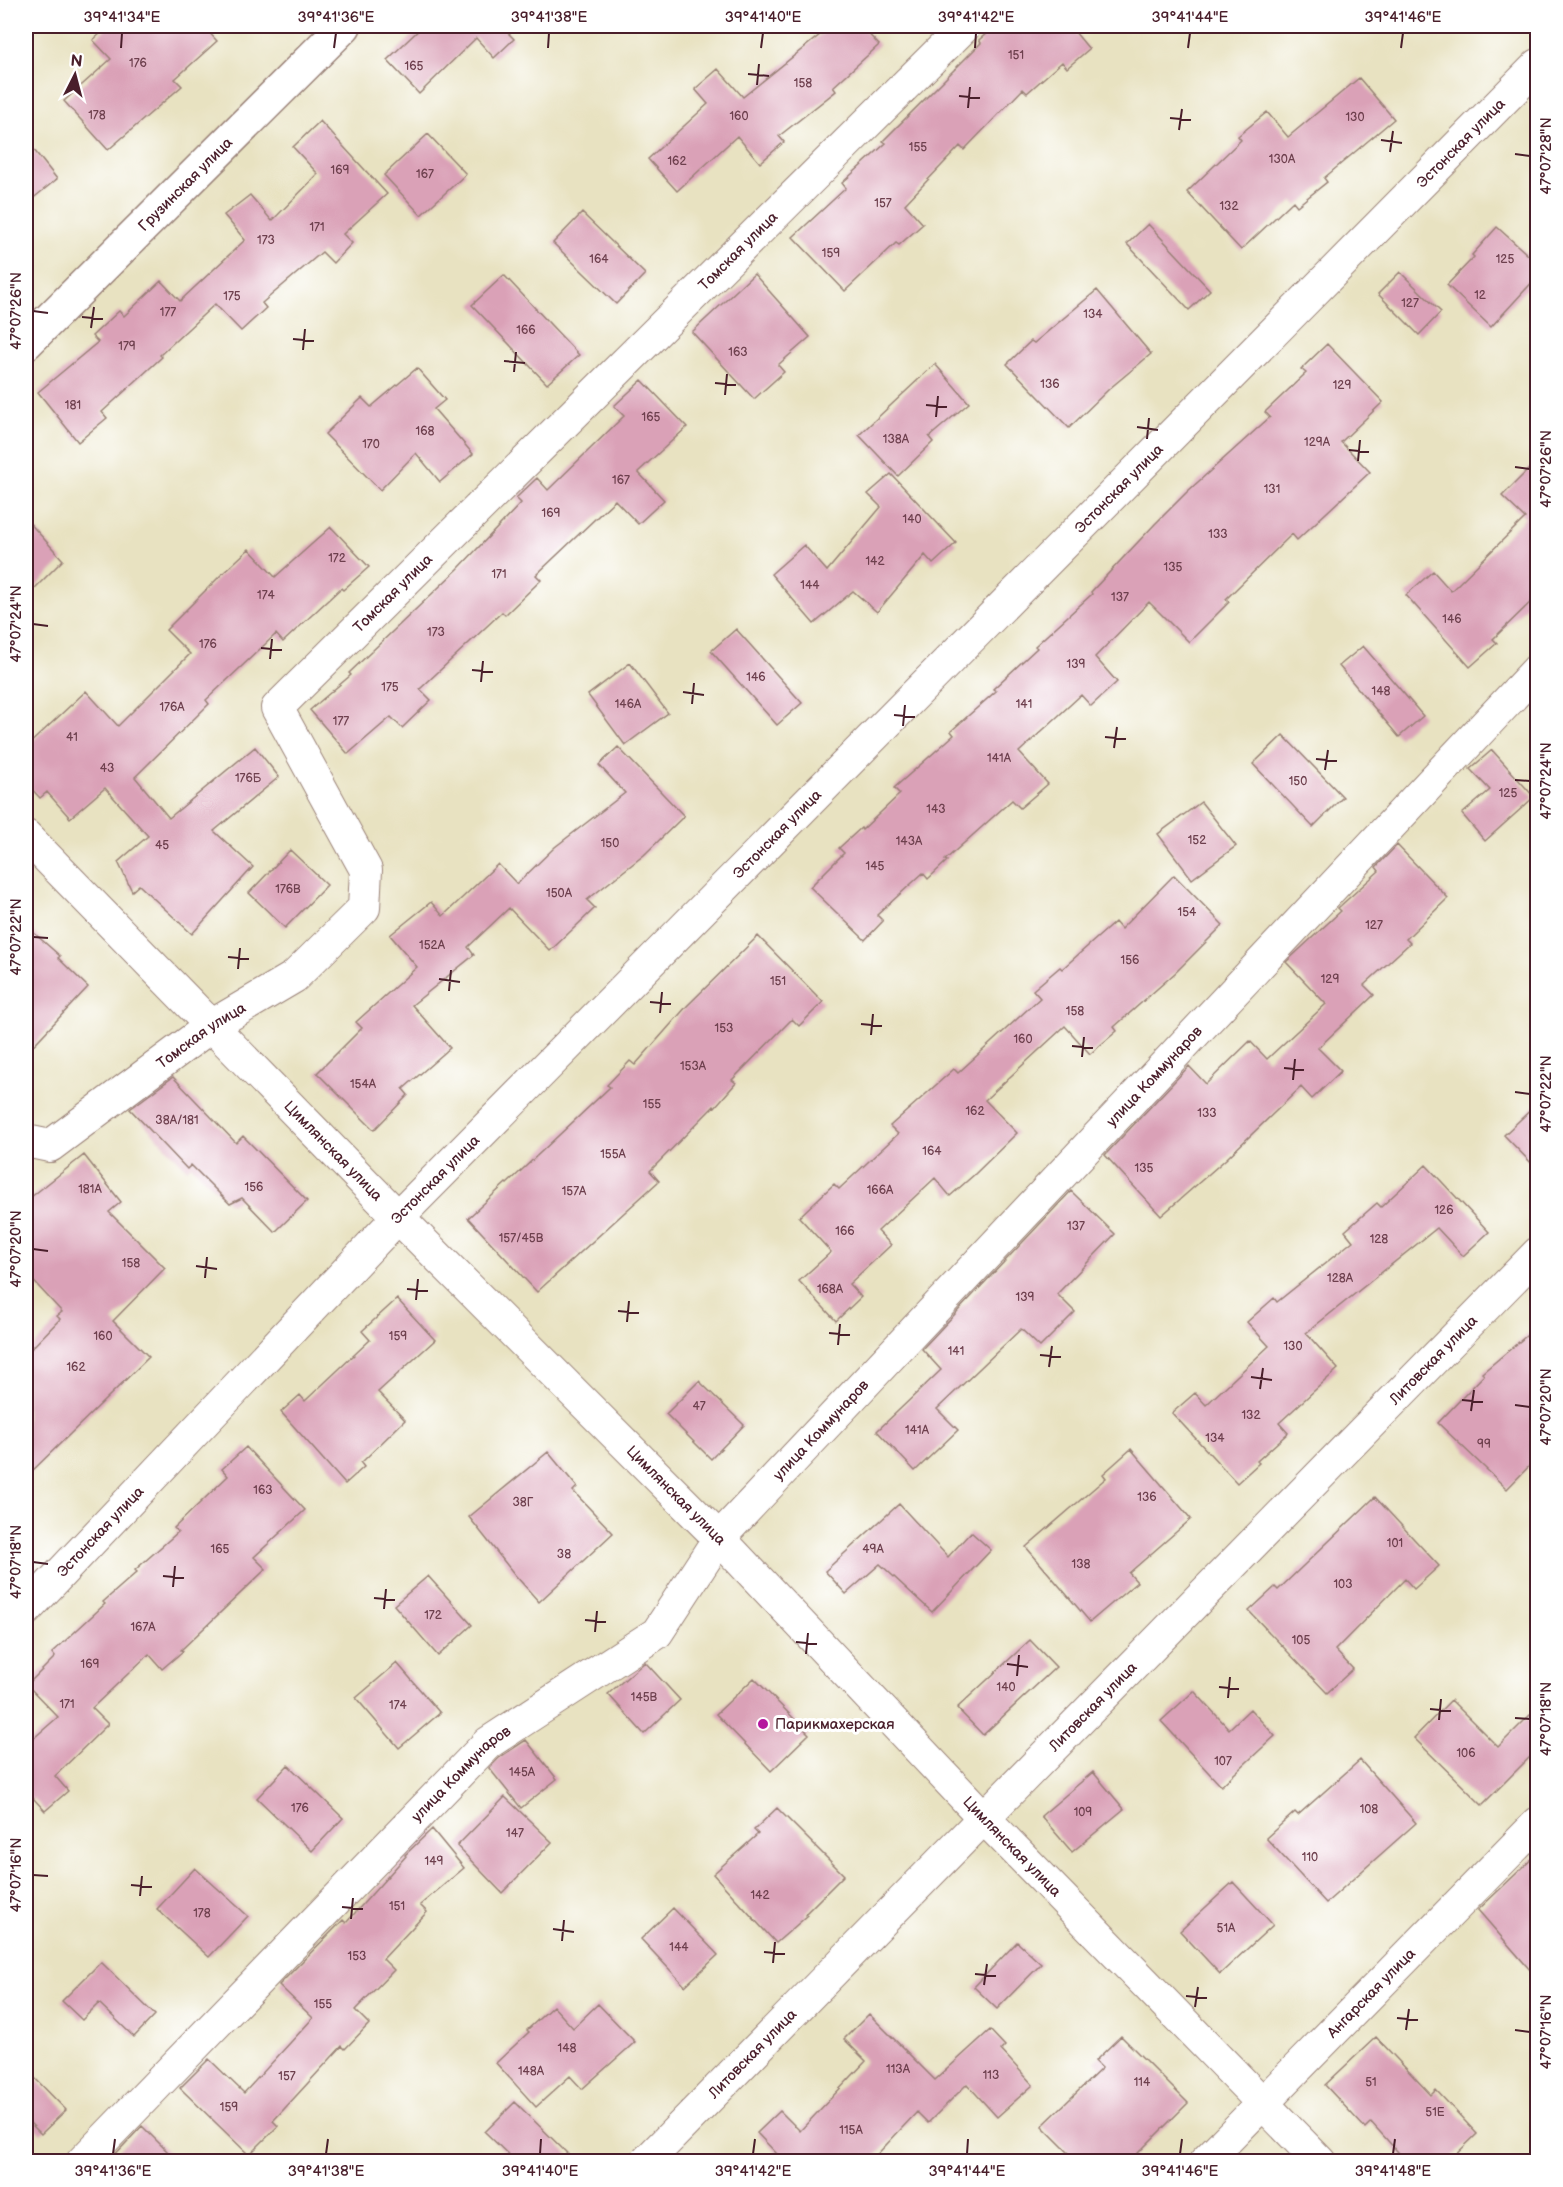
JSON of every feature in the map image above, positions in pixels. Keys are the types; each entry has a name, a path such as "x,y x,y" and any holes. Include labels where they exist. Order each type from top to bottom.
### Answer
{"main road":[{"name":"Грузинская улица","path":"26,343 344,26"}],"street":[{"name":"Томская улица","path":"26,1141 51,1146 211,1026 294,977 364,908 366,870 277,708 965,26"},
{"name":"Эстонская улица","path":"26,1610 398,1217 1538,66"},
{"name":"улица Коммунаров","path":"82,2162 488,1743 657,1633 719,1538 1538,669"},
{"name":"Цимлянская улица","path":"26,836 398,1217 719,1538 984,1818 1320,2162"},
{"name":"Литовская улица","path":"646,2162 1538,1253"},
{"name":"Ангарская улица","path":"1205,2162 1538,1823"}],"building":[{"path":"109,26 203,26 217,41 175,79 182,86 108,150 64,101 111,59 93,40"},
{"path":"423,26 501,26 514,39 494,58 476,38 419,94 387,60"},
{"path":"831,26 861,26 879,45 833,87 836,91 779,136 784,142 760,163 737,136 677,191 648,159 708,104 695,89 718,69 743,97"},
{"path":"995,26 1070,26 1089,49 1067,68 1062,62 1027,93 1023,89 964,150 960,146 905,204 923,224 899,245 896,243 845,291 793,237 846,188 842,183 886,143 883,141 981,43 979,40"},
{"path":"1359,78 1394,119 1324,178 1327,182 1297,206 1293,201 1241,250 1187,192 1241,140 1238,136 1267,112 1288,137"},
{"path":"320,121 387,194 343,234 352,243 333,263 322,252 262,303 266,308 241,331 215,304 102,412 107,418 78,442 38,392 98,342 92,336 119,311 124,316 161,281 180,301 245,240 224,215 250,195 272,221 318,174 293,147"},
{"path":"428,134 466,174 421,215 384,175"},
{"path":"26,140 57,179 26,204"},
{"path":"582,213 645,274 616,304 553,243"},
{"path":"1148,224 1210,290 1189,310 1127,244"},
{"path":"1497,227 1538,264 1538,276 1491,327 1447,285 1474,257 1472,255"},
{"path":"1400,272 1441,312 1419,335 1378,294"},
{"path":"754,274 810,337 778,365 784,372 754,399 692,332"},
{"path":"504,275 579,355 547,384 472,305"},
{"path":"1097,290 1151,354 1109,389 1069,428 1007,364 1031,341 1034,343"},
{"path":"1327,344 1383,402 1341,442 1370,472 1297,540 1292,534 1226,599 1229,602 1189,642 1149,602 1095,657 1117,682 1091,706 1081,695 1019,752 1048,784 1020,808 1012,800 945,860 947,861 928,879 923,873 877,915 883,921 865,940 810,887 844,853 839,848 900,794 894,788 954,735 951,731 996,691 993,689 1037,648 1035,646 1092,594 1091,592 1188,491 1270,417 1265,412 1306,373 1301,369"},
{"path":"935,364 969,403 929,437 933,442 898,476 859,435"},
{"path":"417,368 445,400 434,409 473,454 440,482 416,453 380,490 325,434 362,398 371,407"},
{"path":"642,380 687,427 638,472 664,500 638,524 615,500 536,575 541,580 505,615 502,612 420,689 431,700 402,728 391,717 348,754 310,710 351,675 349,673 458,569 521,503 516,498 537,478 548,490 624,416 614,406"},
{"path":"1538,460 1538,595 1493,639 1497,643 1470,667 1406,595 1433,571 1451,591 1525,518 1502,496"},
{"path":"891,474 956,543 933,564 925,555 877,612 853,591 814,624 771,574 804,545 827,571 881,507 868,494"},
{"path":"26,519 63,560 26,597"},
{"path":"331,527 369,567 343,590 341,588 283,642 276,634 206,700 209,704 135,777 169,818 255,747 279,777 214,831 253,867 192,934 139,885 132,891 118,862 148,836 105,788 70,818 47,792 40,798 26,783 26,747 86,691 118,726 190,654 166,630 221,575 249,549 275,577"},
{"path":"736,629 802,703 777,725 711,651"},
{"path":"1363,646 1423,716 1399,737 1339,666"},
{"path":"630,663 668,713 625,745 588,695"},
{"path":"1283,735 1343,797 1313,827 1253,764"},
{"path":"618,747 684,816 644,855 587,900 595,908 550,951 509,908 468,947 474,955 412,1005 450,1048 403,1089 408,1095 374,1130 317,1073 362,1028 356,1022 417,967 390,935 431,902 443,916 498,864 517,884 555,847 625,793 599,765"},
{"path":"1492,750 1534,797 1485,841 1462,814 1490,790 1470,769"},
{"path":"1201,802 1236,846 1192,879 1158,834"},
{"path":"1397,845 1448,898 1406,939 1410,943 1364,985 1374,995 1318,1048 1341,1071 1312,1099 1301,1087 1226,1159 1161,1216 1105,1155 1189,1066 1206,1084 1250,1041 1267,1059 1326,1004 1286,962 1341,911 1338,908 1379,871 1376,867"},
{"path":"290,850 327,885 285,928 249,893"},
{"path":"1174,875 1223,925 1175,973 1114,1027 1117,1031 1090,1054 1065,1026 985,1100 1017,1133 950,1196 935,1178 878,1231 891,1245 849,1284 861,1297 836,1321 799,1281 831,1252 799,1217 834,1184 839,1189 898,1134 890,1126 954,1069 958,1073 1040,998 1033,990 1060,967 1062,969 1115,922 1121,929"},
{"path":"26,926 60,956 58,958 88,987 26,1053"},
{"path":"758,936 823,1002 799,1026 792,1019 732,1080 736,1083 715,1107 650,1171 659,1181 537,1292 468,1218 610,1087 607,1085 630,1061 635,1065 687,1006"},
{"path":"173,1077 236,1143 243,1136 307,1201 275,1232 242,1198 230,1204 191,1165 187,1169 130,1109"},
{"path":"1538,1103 1538,1170 1504,1135"},
{"path":"84,1155 121,1202 109,1212 165,1268 113,1321 149,1357 26,1477 26,1354 60,1319 57,1316 62,1312 26,1273 26,1201"},
{"path":"1426,1165 1489,1232 1463,1256 1437,1228 1306,1333 1338,1369 1279,1423 1288,1433 1237,1483 1172,1413 1195,1393 1206,1405 1269,1346 1247,1322 1274,1298 1277,1302 1353,1241 1345,1231 1377,1203 1381,1207"},
{"path":"1071,1191 1115,1234 1057,1294 1075,1312 1040,1347 1021,1329 937,1409 958,1430 915,1471 877,1431 941,1370 922,1349"},
{"path":"397,1299 435,1340 378,1392 405,1420 361,1463 364,1467 345,1484 281,1412 300,1395 305,1401 370,1340 362,1331"},
{"path":"1538,1326 1538,1457 1507,1489 1438,1423 1484,1375 1482,1373"},
{"path":"699,1381 744,1425 711,1459 666,1414"},
{"path":"246,1447 305,1510 254,1557 266,1569 181,1650 183,1651 162,1669 149,1654 92,1708 108,1724 55,1776 68,1791 45,1811 33,1798 26,1806 26,1743 58,1717 27,1685 55,1657 52,1653 137,1572 135,1570 178,1532 174,1528 228,1476 222,1469"},
{"path":"1131,1449 1191,1519 1129,1573 1137,1582 1090,1622 1026,1547 1106,1478 1103,1474"},
{"path":"548,1452 577,1487 573,1491 613,1533 539,1602 469,1517"},
{"path":"1375,1497 1439,1566 1414,1589 1405,1579 1335,1650 1353,1669 1327,1693 1249,1611 1275,1587 1278,1590"},
{"path":"899,1504 948,1557 971,1532 991,1550 932,1612 880,1564 846,1594 825,1571"},
{"path":"428,1576 472,1625 438,1656 394,1605"},
{"path":"1030,1640 1056,1667 983,1735 957,1708"},
{"path":"645,1662 680,1700 644,1734 608,1694"},
{"path":"397,1663 440,1713 399,1748 356,1698"},
{"name":"Парикмахерская","path":"754,1678 809,1734 771,1771 716,1714"},
{"path":"1194,1691 1229,1729 1250,1709 1275,1736 1221,1786 1161,1721"},
{"path":"1451,1700 1498,1747 1538,1707 1538,1749 1482,1805 1414,1738"},
{"path":"526,1740 557,1779 521,1808 489,1768 500,1757"},
{"path":"1360,1760 1416,1823 1326,1903 1266,1838 1295,1812 1298,1815"},
{"path":"288,1765 343,1818 312,1851 257,1798"},
{"path":"1093,1772 1124,1809 1072,1852 1041,1816"},
{"path":"505,1797 552,1842 502,1893 457,1846"},
{"path":"777,1808 844,1875 805,1914 807,1916 776,1943 713,1874 758,1834 754,1830"},
{"path":"432,1829 464,1868 420,1905 427,1912 383,1959 394,1970 355,2010 369,2024 345,2049 342,2046 273,2121 278,2126 249,2155 180,2088 209,2059 244,2093 313,2018 279,1985 343,1920 346,1923 405,1855"},
{"path":"1538,1853 1538,1979 1478,1910"},
{"path":"195,1868 248,1916 209,1957 157,1909"},
{"path":"1233,1882 1273,1925 1220,1974 1180,1931"},
{"path":"673,1908 718,1955 685,1986 641,1939"},
{"path":"1017,1942 1041,1964 997,2009 974,1987"},
{"path":"101,1962 155,2015 134,2037 99,2003 82,2020 62,2001"},
{"path":"598,2004 635,2042 582,2089 570,2076 536,2107 496,2063 553,2006 573,2028"},
{"path":"869,2014 935,2080 990,2030 1005,2046 1001,2050 1033,2085 997,2117 967,2084 928,2123 917,2112 870,2162 772,2162 778,2155 757,2133 780,2111 800,2131 866,2061 844,2039"},
{"path":"1121,2036 1188,2103 1129,2162 1078,2162 1042,2126 1102,2068 1095,2061"},
{"path":"1376,2037 1431,2095 1436,2090 1477,2134 1448,2162 1407,2162 1371,2122 1365,2128 1325,2085"},
{"path":"26,2069 66,2110 41,2134 26,2119"},
{"path":"515,2102 576,2162 516,2162 485,2132"},
{"path":"142,2126 178,2162 108,2162"}],"place":[{"name":"Парикмахерская","path":"763,1724"}]}
